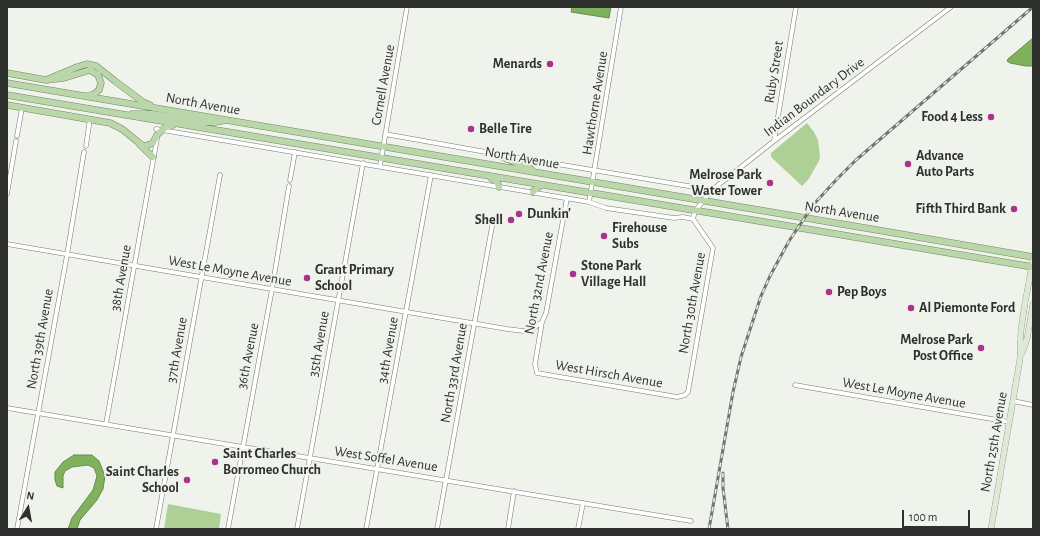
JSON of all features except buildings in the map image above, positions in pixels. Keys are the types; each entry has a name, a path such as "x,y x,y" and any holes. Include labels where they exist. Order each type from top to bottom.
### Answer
{"main road":[{"path":"46,80 87,64 96,66 143,102 157,108"},
{"path":"7,73 46,80 64,78 90,70 98,75 101,83 99,90 94,94 85,96"},
{"name":"North Avenue","path":"7,83 929,239 1033,259"},
{"name":"North Avenue","path":"7,95 118,115 1032,267"},
{"path":"7,105 104,121 116,125 145,146 153,143 159,131 170,125 177,124"},
{"path":"118,115 152,114 205,122 226,120"},
{"path":"143,119 154,125 159,131"},
{"path":"138,142 153,157"},
{"path":"495,154 545,174"},
{"path":"488,177 497,182 498,189"},
{"path":"533,192 541,185"},
{"path":"928,250 929,239"},
{"path":"967,257 969,246"},
{"name":"North 25th Avenue","path":"991,529 1020,359 1022,325 1033,259"},
{"name":"North 25th Avenue","path":"1020,359 1027,340 1033,304"}],"street":[{"name":"Cornell Avenue","path":"380,166 407,7"},
{"name":"Hawthorne Avenue","path":"589,202 622,7"},
{"name":"Ruby Street","path":"774,141 796,7"},
{"name":"Indian Boundary Drive","path":"695,211 712,190 774,141 951,7"},
{"path":"7,194 22,108"},
{"path":"86,146 90,119"},
{"path":"159,131 380,166 498,189 533,192 589,202 606,208 674,218 683,217 693,219 695,211"},
{"name":"38th Avenue","path":"106,424 153,157 159,131"},
{"name":"North Avenue","path":"385,134 712,190"},
{"name":"North 39th Avenue","path":"17,529 67,255 84,152"},
{"path":"290,180 295,152"},
{"name":"35th Avenue","path":"297,529 363,164"},
{"name":"37th Avenue","path":"156,529 220,175"},
{"name":"34th Avenue","path":"366,529 431,175"},
{"name":"36th Avenue","path":"228,529 272,289 289,186"},
{"name":"North 32nd Avenue","path":"537,373 535,364 542,322 546,313 567,198"},
{"name":"North 30th Avenue","path":"677,397 685,395 688,392 713,248 693,219"},
{"name":"North 33rd Avenue","path":"437,529 493,221"},
{"name":"West Le Moyne Avenue","path":"7,244 474,324 523,331 534,328 542,322"},
{"name":"West Hirsch Avenue","path":"537,373 677,397"},
{"name":"West Le Moyne Avenue","path":"795,385 1009,422"},
{"path":"1013,401 1033,405"},
{"name":"West Soffel Avenue","path":"7,408 691,520"},
{"path":"508,529 514,491"},
{"path":"578,529 583,503"}],"shaded area":[{"path":"572,7 611,7 609,18 571,12"},
{"path":"1033,38 1033,66 1010,63 1007,61 1008,59"},
{"path":"807,123 818,140 820,158 808,180 802,186 771,157 771,153"},
{"path":"74,455 92,455 99,461 105,476 103,489 97,500 80,520 77,529 68,529 72,518 93,490 97,476 94,468 88,465 72,467 65,471 63,476 63,488 57,486 55,472 63,462"},
{"path":"168,504 221,514 219,529 164,529"}],"railway":[{"path":"709,529 733,392 741,357 761,296 789,241 814,204 856,160 1033,7"},
{"path":"723,473 723,488 728,529"}],"place":[{"name":"Menards","path":"550,64"},
{"name":"Food 4 Less","path":"991,117"},
{"name":"Belle Tire","path":"471,129"},
{"name":"Advance Auto Parts","path":"908,164"},
{"name":"Melrose Park Water Tower","path":"770,183"},
{"name":"Fifth Third Bank","path":"1014,209"},
{"name":"Dunkin'","path":"519,214"},
{"name":"Shell","path":"511,220"},
{"name":"Firehouse Subs","path":"604,236"},
{"name":"Stone Park Village Hall","path":"573,274"},
{"name":"Grant Primary School","path":"307,278"},
{"name":"Pep Boys","path":"829,292"},
{"name":"Al Piemonte Ford","path":"911,308"},
{"name":"Melrose Park Post Office","path":"981,348"},
{"name":"Saint Charles Borromeo Church","path":"215,462"},
{"name":"Saint Charles School","path":"187,480"}]}
